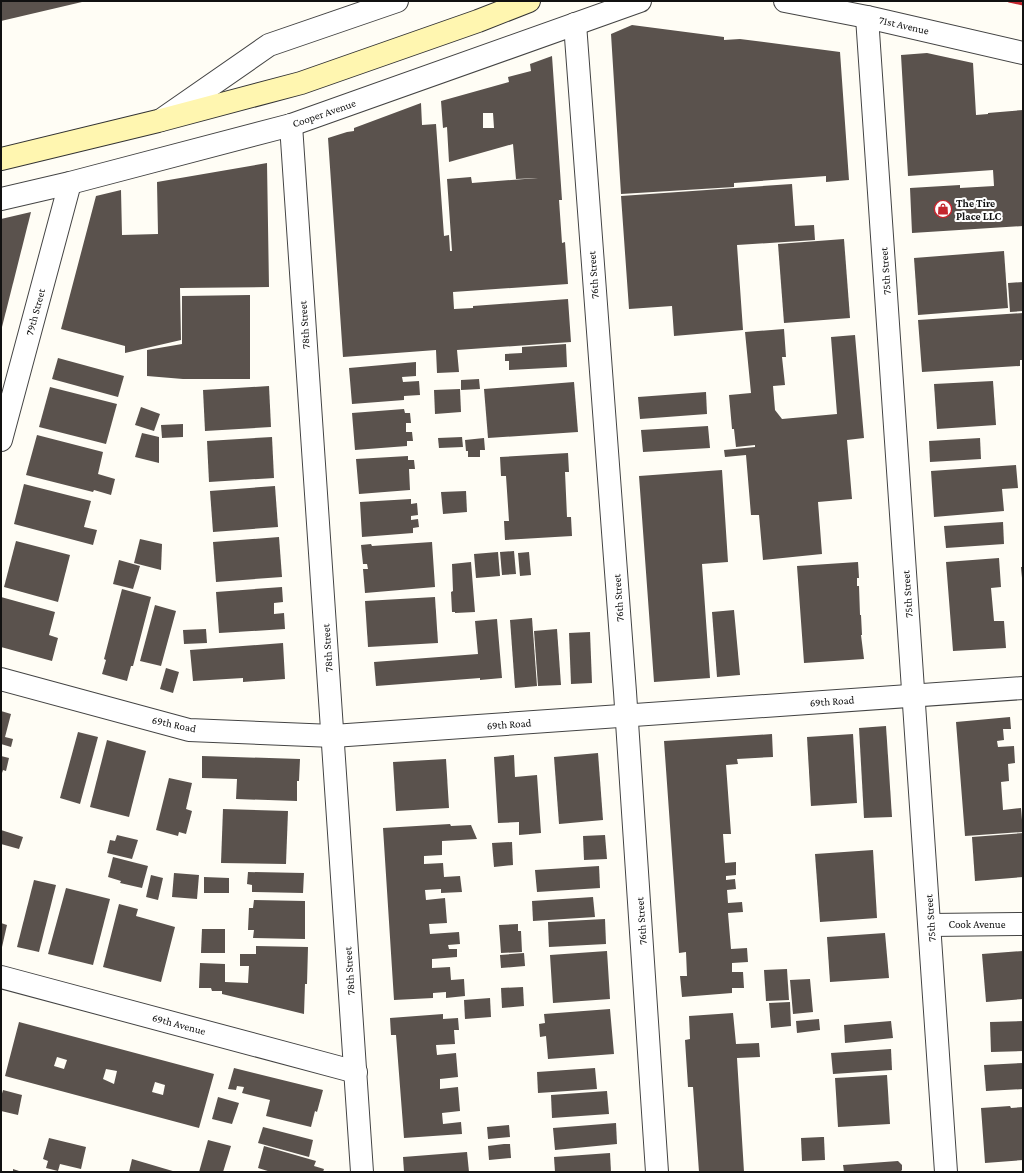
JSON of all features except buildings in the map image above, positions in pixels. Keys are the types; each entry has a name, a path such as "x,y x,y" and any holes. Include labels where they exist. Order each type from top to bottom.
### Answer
{"main road":[{"path":"1,159 158,122 300,83 529,1"}],"street":[{"path":"158,122 269,46 397,1"},
{"name":"Cooper Avenue","path":"1,199 70,183 291,124 640,1"},
{"name":"71st Avenue","path":"785,1 867,17 1023,53"},
{"name":"75th Street","path":"867,17 946,1172"},
{"name":"76th Street","path":"574,24 627,716 658,1172"},
{"name":"78th Street","path":"291,124 362,1172"},
{"name":"79th Street","path":"1,440 8,383 70,183"},
{"name":"69th Road","path":"1,679 189,730 333,736 1023,688"},
{"name":"Cook Avenue","path":"930,924 1023,924"},
{"name":"69th Avenue","path":"1,977 356,1072"}],"railway":[{"path":"1009,1 1023,4"}],"place":[{"name":"The Tire Place LLC","path":"943,209"}]}
